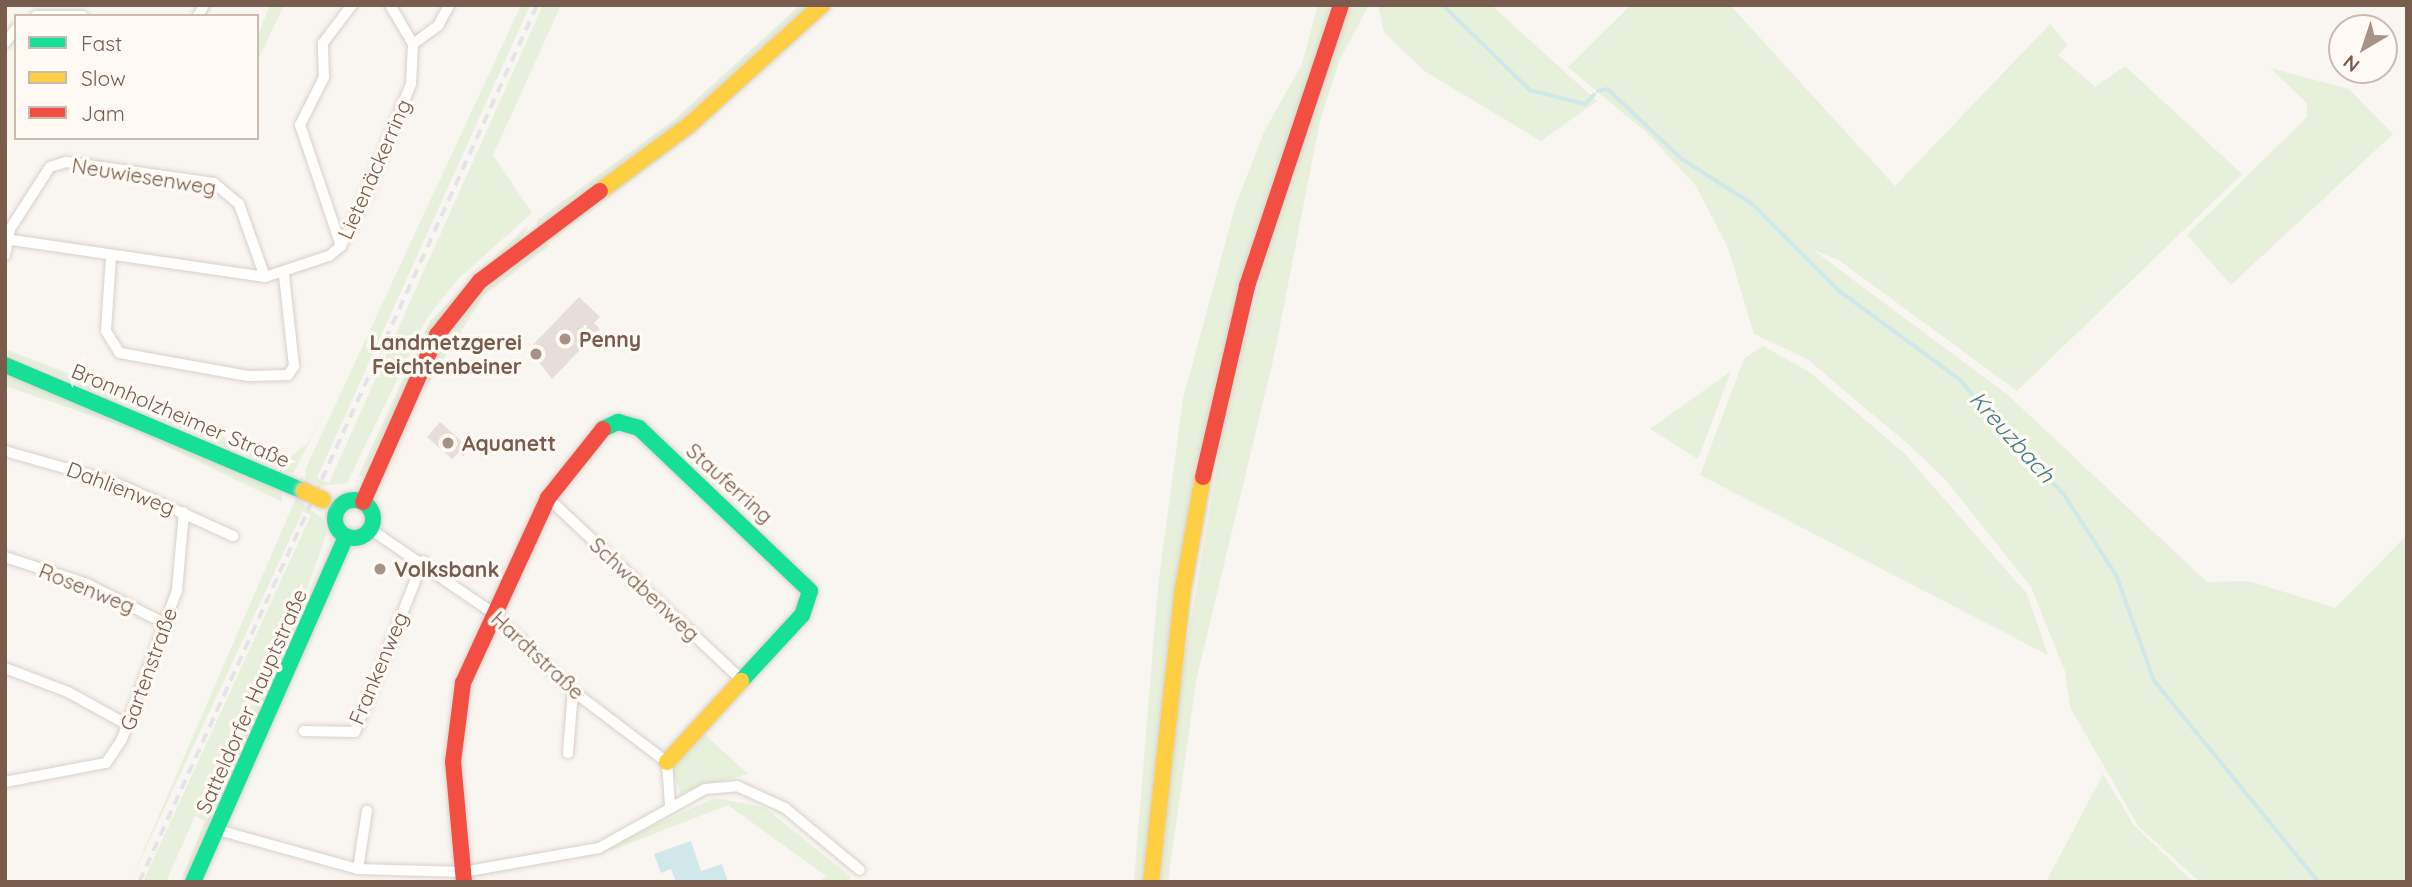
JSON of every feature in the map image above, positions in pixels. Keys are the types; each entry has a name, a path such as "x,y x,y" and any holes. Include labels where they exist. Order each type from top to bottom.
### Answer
{"street":[{"path":"341,246 300,125 324,76 323,43 352,5"},
{"path":"390,5 413,44 438,26 449,5"},
{"path":"363,502 422,364 461,303 499,263 688,126 822,5"},
{"path":"1151,882 1183,589 1211,436 1251,273 1341,5"},
{"name":"Lietenäckerring","path":"6,239 111,257 265,277 284,275 341,246 404,108 413,44"},
{"name":"Neuwiesenweg","path":"5,255 6,239 50,167 66,162 215,183 239,204 265,277"},
{"path":"111,257 106,331 120,353 248,376 288,375 294,366 284,275"},
{"name":"Bronnholzheimer Straße","path":"5,365 304,491 338,509"},
{"name":"Stauferring","path":"464,877 455,813 457,725 463,683 548,498 602,429 618,422 639,428 802,577 810,591 802,615 667,762"},
{"name":"Dahlienweg","path":"5,451 62,464 184,512 233,536"},
{"name":"Schwabenweg","path":"548,498 742,680"},
{"path":"351,500 363,502 373,516 370,528 346,536 335,523 338,509 351,500"},
{"name":"Gartenstraße","path":"5,782 106,762 128,725 166,624 184,550 184,512"},
{"name":"Hardtstraße","path":"370,528 423,561 493,613 573,691 667,762"},
{"name":"Satteldorfer Hauptstraße","path":"193,882 346,536"},
{"name":"Rosenweg","path":"5,557 87,584 166,624"},
{"name":"Frankenweg","path":"304,731 355,732 423,561"},
{"path":"5,668 68,692 128,725"},
{"path":"568,752 573,691"},
{"path":"667,762 670,805"},
{"path":"218,830 358,869 464,877 599,848 659,818 670,805 721,786 761,793 860,870"},
{"path":"358,869 368,811"}],"green space":[{"path":"270,5 284,5 259,58 259,33"},
{"path":"521,5 530,5 317,478 329,483 543,5 561,5 493,155 532,213 458,279 427,318 347,483 321,486 305,478 306,468"},
{"path":"800,5 809,5 675,125 537,229 537,220 674,120"},
{"path":"1318,5 1331,5 1256,236 1167,663 1143,882 1134,882 1158,586 1183,399 1235,207 1264,132 1302,64"},
{"path":"1351,5 1369,5 1340,59 1320,121 1274,356 1196,681 1168,882 1160,882 1181,680 1227,408 1282,196"},
{"path":"1378,5 1491,5 1597,101 1541,141 1424,71 1384,32"},
{"path":"1631,5 1730,5 1895,186 2050,24 2068,45 2058,55 2095,87 2125,66 2242,174 2017,391 1840,261 1812,249 2009,396 2207,582 2249,581 2335,608 2407,535 2407,882 2200,882 2139,827 2070,707 2065,671 2031,587 1944,478 1909,445 1807,359 1754,334 1728,248 1696,186 1647,133 1568,67"},
{"path":"772,62 697,131 552,240 547,234"},
{"path":"2270,68 2349,89 2393,134 2231,285 2187,235 2307,117 2307,103"},
{"path":"528,225 522,241 433,331 363,476 358,477 430,321"},
{"path":"541,241 549,246 484,295 424,391 439,350 482,290"},
{"path":"1763,346 1811,373 1906,455 2027,594 2048,655 1700,475 1744,359"},
{"path":"5,349 120,393 121,402 5,353"},
{"path":"1731,371 1698,459 1650,429"},
{"path":"5,375 281,488 282,502 133,430 5,386"},
{"path":"325,411 293,474 163,420 165,415 286,460 308,443"},
{"path":"296,498 324,520 326,535 275,681 188,877 183,876 205,821 195,816 166,882 143,882 311,515 303,511 130,882"},
{"path":"702,732 748,774 681,793 671,769"},
{"path":"2103,774 2133,824 2193,882 2046,882"},
{"path":"715,798 764,807 851,877 849,882 818,882 826,876 728,805 610,851 607,846"}],"water":[{"path":"691,841 701,871 722,864 728,882 676,882 671,869 661,873 654,854"}],"building":[{"name":"Penny","path":"579,297 600,317 594,323 600,329 552,379 529,349"},
{"name":"Aquanett","path":"440,422 470,449 463,456 459,452 452,459 427,437"}],"waterway":[{"name":"Kreuzbach","path":"1443,5 1530,90 1585,104 1594,95"},
{"name":"Kreuzbach","path":"1598,91 1608,89 1682,159 1753,204 1841,292 1962,381 2001,431 2064,494 2117,576 2154,680 2319,882"}],"railway":[{"path":"139,882 537,5"}],"traffic: fast":[{"path":"5,365 304,491"},
{"path":"603,429 618,422 639,428 810,591 802,615 741,681"},
{"path":"354,500 367,506 373,519 367,532 354,538 341,532 335,519 341,506 354,500"},
{"path":"193,882 346,536"}],"traffic: slow":[{"path":"600,191 688,126 822,5"},
{"path":"1151,882 1183,589 1203,477"},
{"path":"304,491 323,500"},
{"path":"667,762 741,681"}],"traffic: jam":[{"path":"1203,477 1247,286 1341,5"},
{"path":"363,502 437,335 480,281 600,191"},
{"path":"464,882 453,762 463,683 548,498 603,429"}],"place":[{"name":"Penny","path":"565,339"},
{"name":"Landmetzgerei Feichtenbeiner","path":"536,354"},
{"name":"Aquanett","path":"448,443"},
{"name":"Volksbank","path":"380,569"}]}
